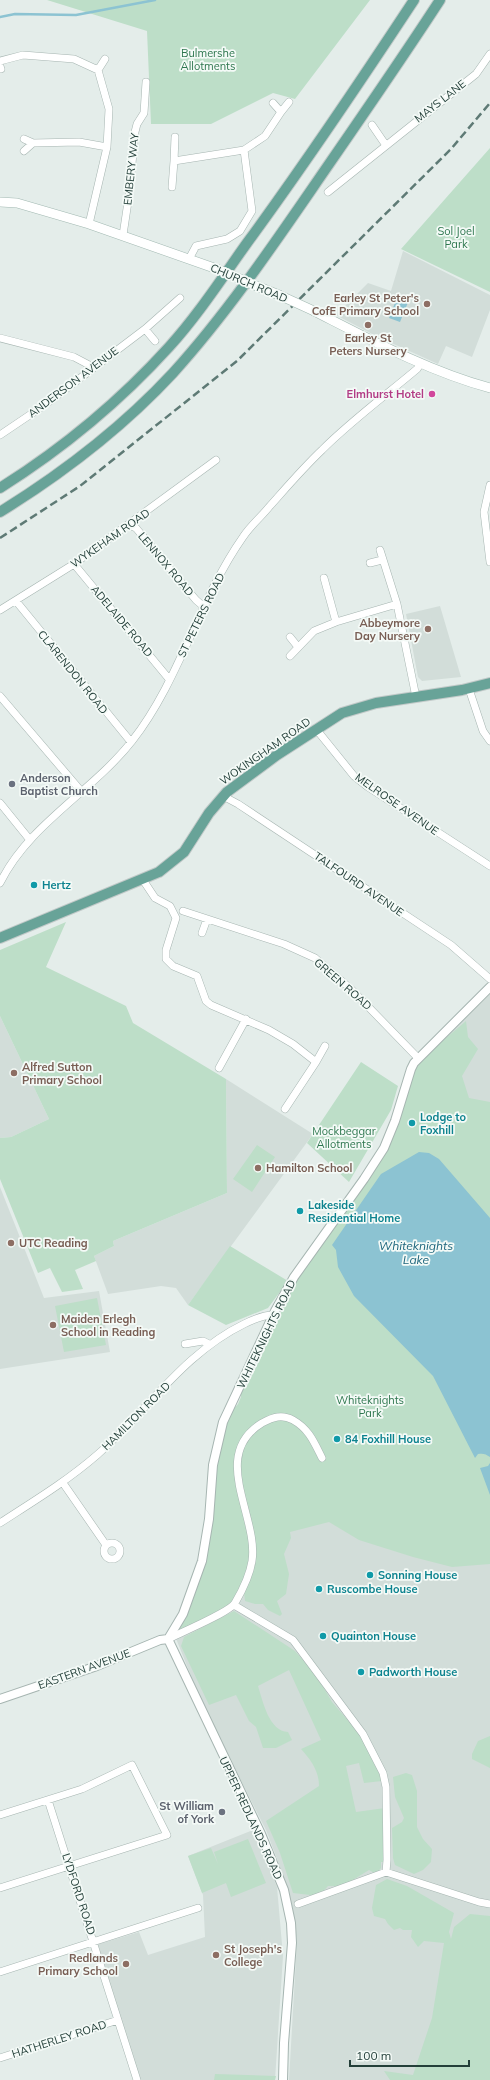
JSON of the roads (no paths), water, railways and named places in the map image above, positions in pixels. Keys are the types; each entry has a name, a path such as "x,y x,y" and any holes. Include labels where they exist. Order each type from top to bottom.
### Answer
{"main road":[{"path":"0,488 33,466 85,426 119,397 170,346 271,210 414,0"},
{"path":"0,512 65,469 108,434 151,395 198,344 256,269 440,0"},
{"name":"CHURCH ROAD","path":"0,202 17,203 89,224 217,269 279,295 421,363 467,382 490,388"},
{"name":"WOKINGHAM ROAD","path":"0,938 143,880 168,866 184,852 209,813 223,796 276,756 316,729 348,711 376,703 469,689 490,683"}],"street":[{"name":"MAYS LANE","path":"328,192 385,144 476,74 490,54"},
{"path":"0,61 23,55 74,59 98,70"},
{"path":"89,224 107,147 109,109 98,70 104,59"},
{"name":"EMBERY WAY","path":"123,235 130,195 135,132 137,124 144,113 146,82"},
{"path":"174,161 244,150 265,136 289,102"},
{"path":"273,103 281,112"},
{"path":"372,125 385,144"},
{"path":"172,187 175,138"},
{"path":"24,139 33,143 80,142 107,147"},
{"path":"24,150 33,143"},
{"path":"189,259 196,246 227,239 240,231 252,211 244,150"},
{"name":"ANDERSON AVENUE","path":"0,435 46,404 145,329 180,298"},
{"path":"145,329 155,341"},
{"path":"0,338 74,358 93,367"},
{"name":"ST PETERS ROAD","path":"0,883 8,868 30,840 81,791 107,769 131,742 159,702 203,606 243,536 322,449 417,369 421,363"},
{"name":"WYKEHAM ROAD","path":"0,610 74,564 216,460"},
{"path":"490,485 484,512 490,562"},
{"name":"LENNOX ROAD","path":"129,525 136,528 196,600 203,606"},
{"path":"380,550 397,604 416,697"},
{"path":"370,563 382,560"},
{"name":"ADELAIDE ROAD","path":"74,564 170,679"},
{"path":"324,578 336,622"},
{"name":"CLARENDON ROAD","path":"16,601 131,742"},
{"path":"290,656 314,631 336,622 397,604"},
{"path":"290,637 298,647"},
{"path":"469,689 483,731 490,741"},
{"path":"0,696 81,791"},
{"name":"MELROSE AVENUE","path":"316,729 354,776 368,788 490,866"},
{"name":"TALFOURD AVENUE","path":"223,796 238,804 451,945 490,979"},
{"path":"0,803 30,840"},
{"path":"143,880 155,898 170,906 176,918 166,950 166,959 173,966 197,976 206,1001 211,1005 246,1019 293,1044 316,1062"},
{"name":"GREEN ROAD","path":"183,911 284,944 315,958 352,990 418,1058"},
{"path":"202,933 207,919"},
{"name":"WHITEKNIGHTS ROAD","path":"168,1639 183,1614 202,1561 209,1519 213,1465 223,1422 273,1315 294,1277 364,1179 384,1148 395,1121 411,1069 418,1058 490,986"},
{"path":"219,1068 246,1019"},
{"path":"285,1109 325,1046"},
{"name":"HAMILTON ROAD","path":"0,1523 63,1483 122,1432 186,1364 209,1344 226,1332 248,1322 264,1316 273,1315"},
{"path":"185,1344 203,1341 209,1344"},
{"path":"168,1639 234,1605 252,1562 252,1538 239,1490 238,1462 242,1443 258,1426 272,1417 280,1416 291,1419 304,1427 312,1438 322,1458"},
{"path":"63,1483 106,1545"},
{"path":"234,1605 293,1640 363,1734 383,1773 386,1787 386,1872"},
{"name":"EASTERN AVENUE","path":"0,1699 97,1666 160,1640 168,1639"},
{"name":"UPPER REDLANDS ROAD","path":"168,1639 261,1834 284,1890 291,1923 292,1943 284,2043 283,2080"},
{"path":"0,1815 82,1789 132,1765 167,1835 0,1888"},
{"name":"LYDFORD ROAD","path":"48,1800 70,1865 137,2080"},
{"path":"298,1904 386,1872 479,1902 490,1904"},
{"path":"0,1972 198,1908"},
{"name":"HATHERLEY ROAD","path":"0,2058 118,2020"}],"water":[{"path":"398,295 409,300 400,322 389,318"},
{"name":"Whiteknights Lake","path":"419,1152 429,1153 439,1159 490,1218 490,1457 484,1454 478,1454 475,1458 433,1376 354,1296 338,1267 336,1250 332,1245 381,1174"},
{"path":"490,1463 490,1495 480,1468 488,1466"}],"waterway":[{"path":"0,17 15,14 76,15 155,0"}],"railway":[{"path":"0,538 80,486 237,361 451,149 490,103"}],"place":[{"name":"Earley St Peter's CofE Primary School","path":"427,304"},
{"name":"Earley St Peters Nursery","path":"368,325"},
{"name":"Elmhurst Hotel","path":"432,394"},
{"name":"Abbeymore Day Nursery","path":"428,629"},
{"name":"Anderson Baptist Church","path":"12,784"},
{"name":"Hertz","path":"34,885"},
{"name":"Alfred Sutton Primary School","path":"14,1073"},
{"name":"Lodge to Foxhill","path":"412,1123"},
{"name":"Hamilton School","path":"258,1168"},
{"name":"Lakeside Residential Home","path":"300,1211"},
{"name":"UTC Reading","path":"11,1243"},
{"name":"Maiden Erlegh School in Reading","path":"53,1325"},
{"name":"84 Foxhill House","path":"337,1439"},
{"name":"Sonning House","path":"370,1575"},
{"name":"Ruscombe House","path":"319,1589"},
{"name":"Quainton House","path":"323,1636"},
{"name":"Padworth House","path":"361,1672"},
{"name":"St William of York","path":"222,1812"},
{"name":"St Joseph's College","path":"216,1955"},
{"name":"Redlands Primary School","path":"126,1964"}],"park label":[{"name":"Bulmershe Allotments","path":"208,59"},
{"name":"Sol Joel Park","path":"456,237"},
{"name":"Mockbeggar Allotments","path":"344,1137"},
{"name":"Whiteknights Park","path":"370,1406"}]}
